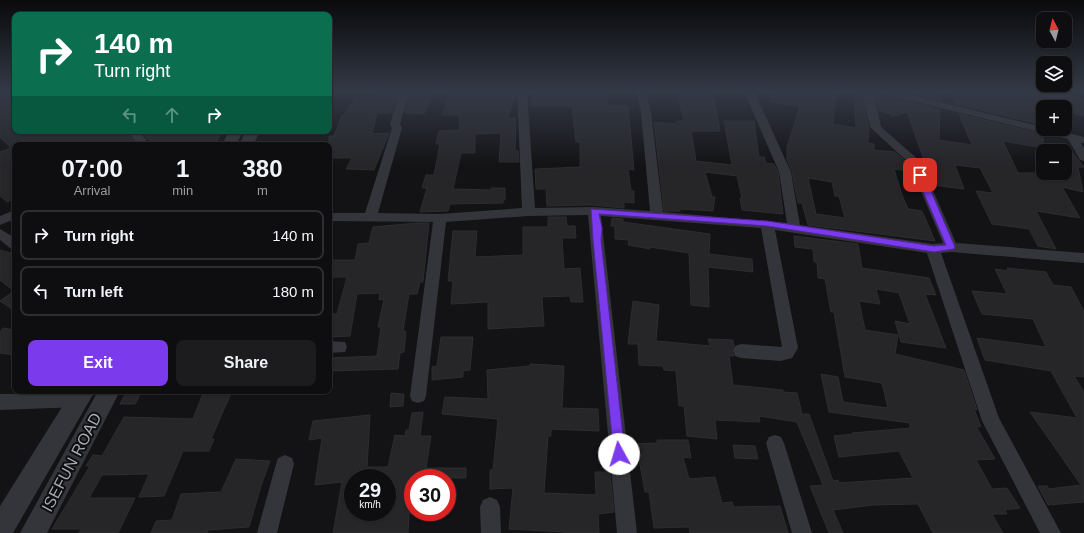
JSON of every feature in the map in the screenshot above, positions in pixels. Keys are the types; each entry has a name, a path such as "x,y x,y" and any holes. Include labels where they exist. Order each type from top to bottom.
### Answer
{"street":[{"path":"370,217 397,128 395,124 397,116"},
{"path":"523,116 529,212"},
{"path":"646,116 657,215"},
{"path":"759,116 785,172 794,228"},
{"path":"872,116 876,128 914,160 951,247"},
{"path":"985,116 1084,140"},
{"path":"135,134 142,142"},
{"path":"1072,137 1084,158"},
{"path":"0,211 12,214"},
{"path":"332,217 440,218 529,212 594,211 767,224 934,249 951,247 1084,258"},
{"path":"594,211 597,228 627,533"},
{"path":"0,221 12,216"},
{"path":"418,396 440,218"},
{"path":"741,351 780,354 786,353 790,348 767,224"},
{"path":"0,232 12,242"},
{"path":"934,249 991,421 1051,533"},
{"name":"ISEFUN ROAD","path":"33,533 107,394"},
{"path":"0,402 81,396"},
{"name":"ISEFUN ROAD","path":"0,530 81,396"},
{"path":"775,443 802,533"},
{"path":"268,533 285,464"},
{"path":"490,507 491,533"}],"building":[{"path":"0,116 12,116 12,134 129,134 134,141 12,142 12,200 7,202 0,196 0,152 11,148 0,137"},
{"path":"342,116 376,116 372,134 389,133 374,170 346,169 352,158 332,158 332,142 329,142 329,136 334,136"},
{"path":"459,116 509,116 508,118 516,118 515,151 518,151 519,162 499,162 501,133 475,134 475,153 461,153 453,189 491,190 491,188 505,188 505,200 503,200 503,203 450,204 448,211 420,212 427,188 422,188 426,175 434,175 440,144 436,144 439,131 460,130"},
{"path":"573,116 629,116 634,170 628,169 631,191 634,191 634,203 624,202 624,208 591,205 547,206 546,189 536,189 535,169 580,167 580,142 576,142"},
{"path":"683,116 717,116 720,131 691,131 696,161 732,165 724,121 754,121 759,157 764,157 766,163 774,164 778,172 783,214 742,210 740,198 742,198 737,176 705,172 712,197 715,197 713,211 680,209 680,211 664,211 654,122 677,124 677,121 684,121"},
{"path":"797,116 834,116 833,124 856,128 855,116 866,116 869,127 868,143 874,144 874,150 895,152 905,161 908,171 894,169 902,195 908,209 922,211 935,241 808,225 802,203 798,203 792,172 787,160 787,147","holes":["808,178 832,182 835,196 839,196 845,218 816,214"]},
{"path":"908,116 940,116 939,140 972,145 960,116 967,116 1036,132 1036,136 1043,136 1043,144 1036,144 1036,147 1003,141 1018,173 1036,173 1036,180 1072,180 1072,152 1084,167 1078,167 1083,192 1062,187 1080,218 1036,211 1056,249 1038,246 1029,229 992,224 976,191 993,193 980,168 955,165 964,189 933,185"},
{"path":"1005,116 1036,116 1036,123"},
{"path":"143,134 220,134 216,142 152,142"},
{"path":"548,217 566,217 567,226 575,226 576,238 562,238 564,269 580,268 583,302 571,302 570,296 542,297 544,326 488,329 488,302 451,304 453,281 448,281 453,231 477,231 475,257 523,255 523,227 548,227"},
{"path":"612,218 623,219 623,222 710,234 709,254 752,259 753,272 708,267 709,307 691,305 689,253 628,245 629,240 615,239 615,226 611,226"},
{"path":"429,223 423,282 420,282 417,294 409,294 403,331 406,331 404,352 400,353 398,369 332,371 332,358 377,356 381,327 378,327 384,299 379,300 380,293 357,294 350,336 332,337 332,314 337,314 347,277 332,277 332,260 355,260 358,244 369,243 373,227"},
{"path":"794,236 858,244 862,268 929,278 936,295 925,294 946,348 901,342 895,321 910,324 899,293 876,289 880,304 859,301 865,330 898,335 895,354 964,370 977,410 974,409 981,427 976,426 995,459 976,460 992,489 1007,488 1020,508 1005,510 1007,514 992,514 1003,533 933,533 918,504 873,505 833,510 843,533 829,533 810,486 823,485 797,422 759,416 760,422 715,420 717,439 687,436 684,406 679,406 676,371 664,370 663,366 639,365 638,344 628,344 633,301 659,305 656,341 710,346 708,339 733,340 734,345 732,352 734,356 729,356 733,385 783,390 783,392 797,393 802,414 809,414 833,481 838,480 839,483 913,478 899,451 839,457 834,436 910,428 910,423 829,412 821,374 838,377 843,402 888,408 882,383 845,377 834,312 831,312 825,279 818,278 817,262 814,262 813,249 795,247"},
{"path":"0,250 12,253 12,289 0,280"},
{"path":"1007,268 1046,272 1053,285 1071,287 1084,311 1084,377 1074,376 1084,392 1084,502 1048,505 1038,486 1047,486 1049,489 1081,485 1030,412 1077,418 1051,371 985,360 977,338 1046,347 1033,319 982,314 972,291 1007,294 995,269 1008,271"},
{"path":"12,292 12,309 0,301"},
{"path":"3,328 12,330 12,355 0,353 0,332"},
{"path":"441,337 473,337 470,370 463,371 463,377 432,380 432,367 437,366"},
{"path":"530,364 564,366 562,408 598,409 599,431 551,429 551,436 548,436 544,493 596,495 595,472 610,472 614,512 598,514 599,533 564,533 509,529 513,488 490,489 490,470 493,470 498,419 442,414 445,397 488,399 487,370 530,366"},
{"path":"391,393 404,394 403,406 390,407"},
{"path":"125,394 140,394 135,404 120,404"},
{"path":"203,394 231,394 211,439 214,439 209,451 183,451 164,496 139,497 149,474 102,475 89,498 135,498 118,533 79,533 81,529 52,529 90,466 86,466 93,455 102,456 124,417 193,419"},
{"path":"423,412 420,436 431,436 426,468 466,468 466,478 456,478 456,469 404,469 404,521 409,521 408,533 333,533 342,482 315,485 322,438 309,440 313,421 370,415 367,467 388,467 395,435 405,436 406,430 409,430 412,413"},
{"path":"657,440 688,440 691,458 683,457 689,479 715,477 722,503 732,502 734,507 780,506 788,533 690,533 689,527 654,528 649,492 645,492 639,459 634,459 632,444 657,443"},
{"path":"733,445 755,446 758,459 735,458"},
{"path":"236,459 270,461 249,527 208,530 207,533 151,533 156,521 172,520 181,494 221,492"}],"route":[{"path":"619,454 610,375 597,228 594,211 767,224 934,249 951,247 920,175"}]}
